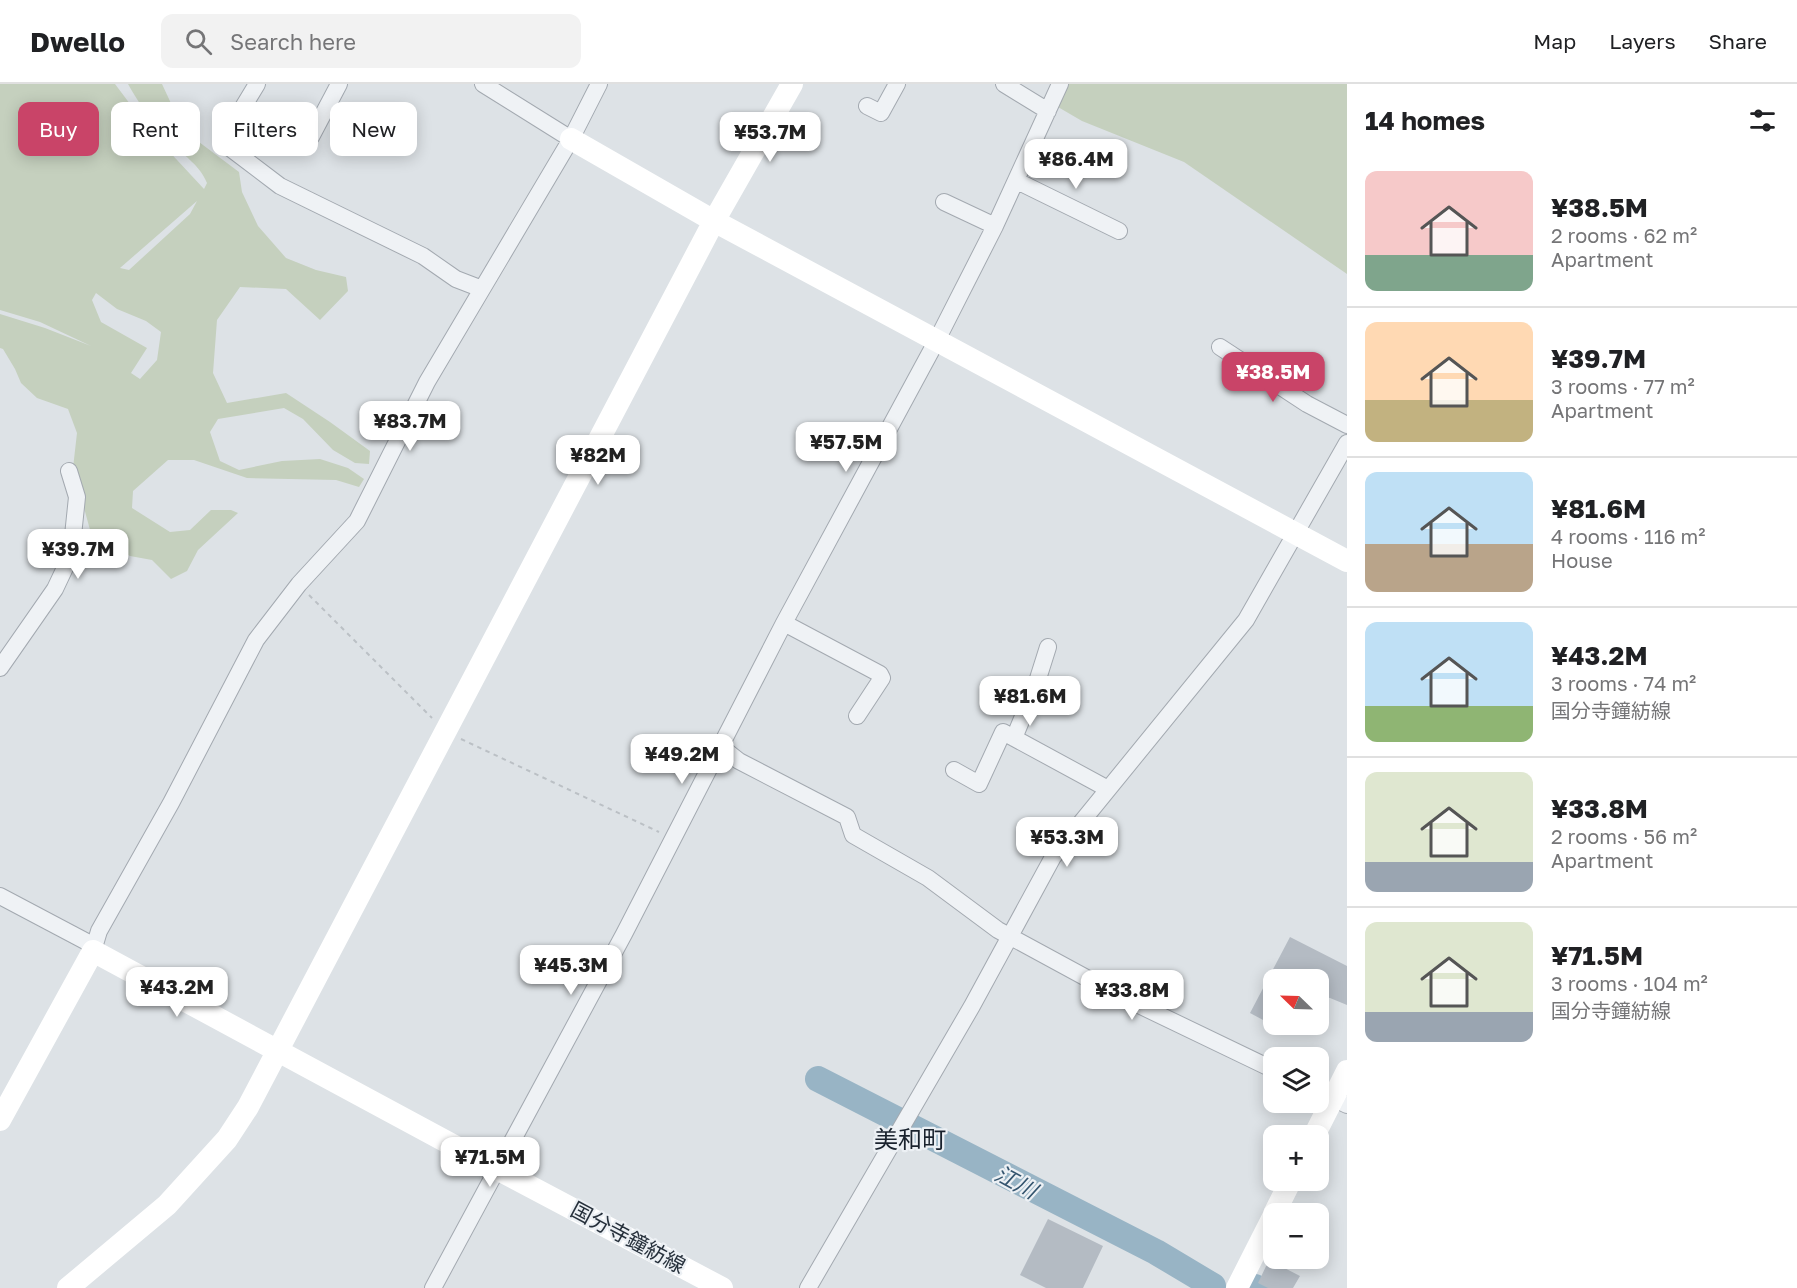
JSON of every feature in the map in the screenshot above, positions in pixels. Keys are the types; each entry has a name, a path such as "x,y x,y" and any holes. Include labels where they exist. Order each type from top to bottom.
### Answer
{"street":[{"path":"256,84 222,142 280,186 423,256 456,279 482,290"},
{"path":"318,124 339,84"},
{"path":"483,84 571,139 714,221 1347,561"},
{"path":"0,1120 93,951 99,931 171,803 256,640 298,584 357,520 427,382 571,139 599,84"},
{"path":"72,1287 167,1205 227,1139 249,1107 714,221 792,84"},
{"path":"867,106 881,113 897,84"},
{"path":"1004,84 1048,111"},
{"path":"433,1288 674,839 784,623 937,340 1017,181 1060,84"},
{"path":"1017,181 1119,231"},
{"path":"944,202 995,226"},
{"path":"1220,347 1307,404 1347,425"},
{"path":"808,1288 972,1006 1053,856 1246,620 1347,443"},
{"path":"0,668 55,589 71,555 77,497 69,471"},
{"path":"784,623 880,674 882,678 857,716"},
{"path":"1014,738 1036,685 1048,647"},
{"path":"954,770 979,784 1004,732 1108,789"},
{"path":"720,746 739,761 847,817 853,835 928,878 998,930 1116,994 1263,1065"},
{"path":"0,896 87,942 93,951"},
{"name":"国分寺鐘紡線","path":"93,951 711,1285"},
{"path":"1320,1125 1347,1071"},
{"path":"1237,1288 1263,1236"}],"path":[{"path":"298,584 446,732 674,839"}],"green space":[{"path":"0,84 115,84 128,102 111,102 111,156 173,156 204,189 207,183 204,176 185,156 200,156 200,143 212,152 212,156 218,156 239,172 242,192 258,226 286,258 316,270 346,277 348,291 320,320 286,289 240,287 217,320 213,373 227,403 286,393 370,451 369,464 355,463 333,450 303,419 284,408 218,419 210,432 220,461 239,470 282,461 320,459 348,468 364,479 359,487 336,480 247,478 194,460 168,460 133,491 132,508 170,532 190,530 211,510 231,510 238,513 198,550 187,571 171,579 152,560 130,556 92,537 73,468 77,433 68,409 37,398 21,383 3,349 0,348 0,314 91,346 40,322 0,310","holes":["197,201 190,214 129,270 120,268","96,293 117,309 146,321 161,332 157,360 140,379 131,373 147,348 101,322 92,300"]},
{"path":"128,84 162,84 170,102 139,102"},
{"path":"1069,84 1347,84 1347,274 1184,162 1082,121 1058,107"}],"building":[{"path":"1290,937 1347,966 1347,1005 1329,998 1329,969 1273,969"},
{"path":"1263,988 1263,1020 1250,1013"},
{"path":"1048,1219 1103,1246 1083,1288 1046,1288 1020,1275"},
{"path":"1265,1269 1286,1269 1300,1276 1293,1288 1268,1288 1258,1283"}],"waterway":[{"name":"江川","path":"818,1079 1156,1252 1213,1286"}],"district":[{"name":"美和町","path":"910,1140"}]}
